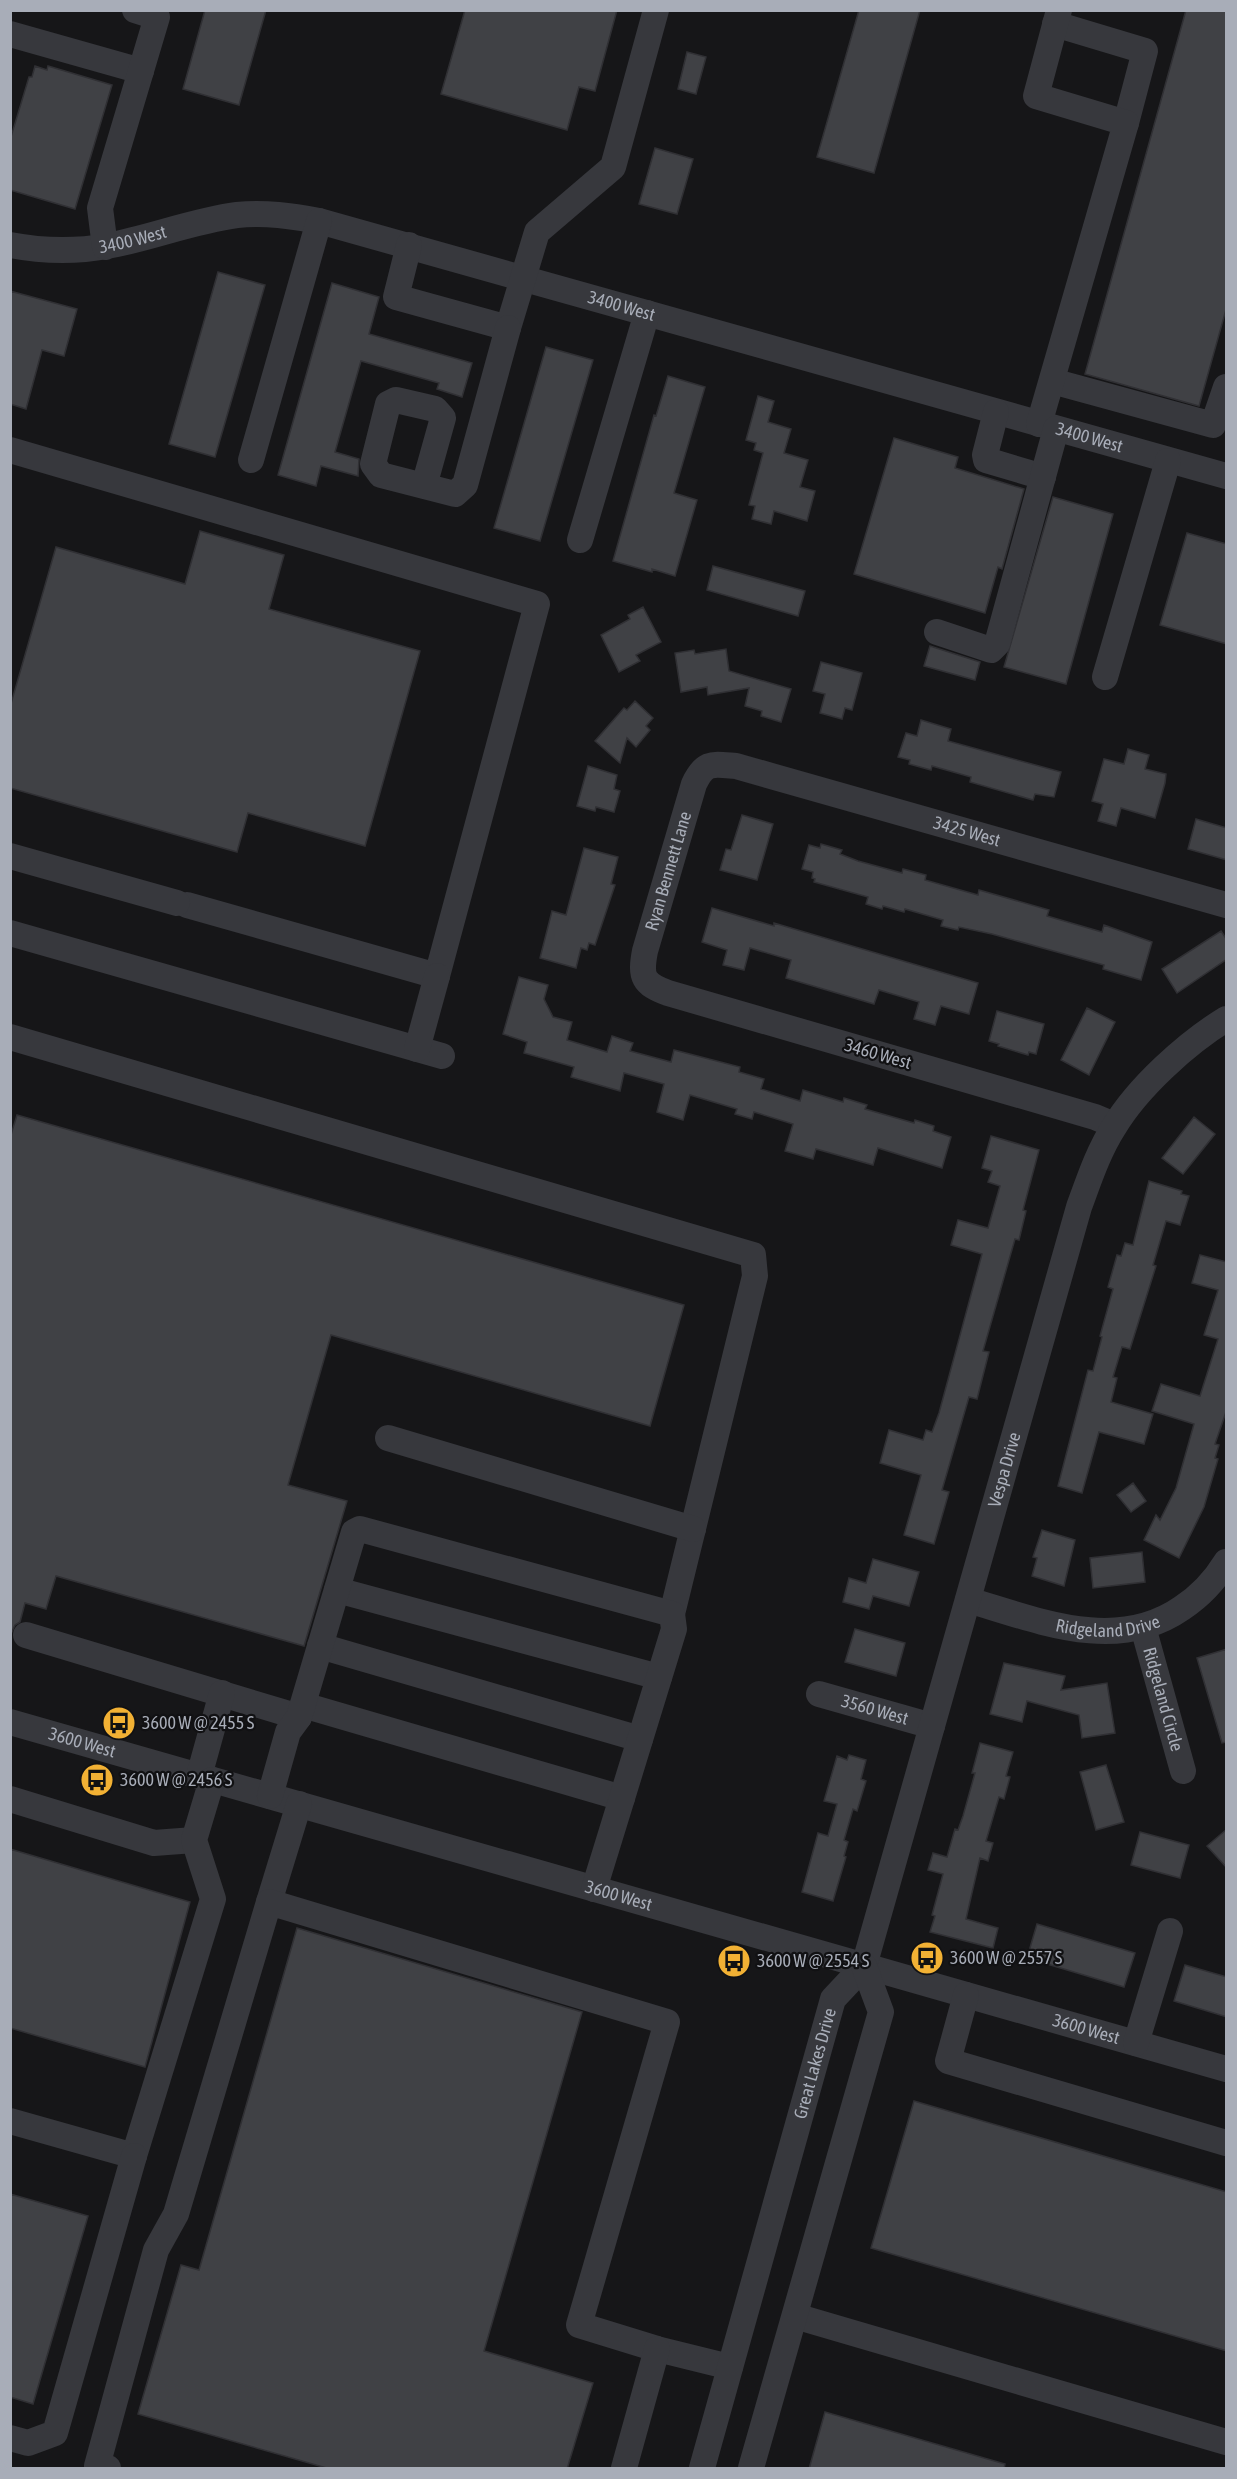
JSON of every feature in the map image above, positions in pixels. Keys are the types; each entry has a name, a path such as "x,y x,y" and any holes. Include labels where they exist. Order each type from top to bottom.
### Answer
{"street":[{"path":"105,247 100,208 158,17 135,10"},
{"path":"424,486 455,494 465,485 537,232 613,167 656,10"},
{"path":"937,632 991,650 997,644 1043,477 1052,381 1126,123 1146,51 1057,17 1036,96 1126,123"},
{"path":"10,34 141,71"},
{"name":"3400 West","path":"10,245 51,250 105,247 175,227 239,215 265,214 320,221 1227,476"},
{"path":"251,460 320,221"},
{"path":"409,245 396,297 508,328"},
{"path":"580,540 648,313"},
{"path":"1052,381 1213,425 1226,386"},
{"path":"996,412 985,455 986,460 1043,477"},
{"path":"10,450 537,604 437,976 430,1053 10,933"},
{"path":"1105,676 1168,461"},
{"name":"3425 West","path":"705,766 713,764 736,766 1227,905"},
{"name":"Ryan Bennett Lane","path":"644,979 645,951 690,793 705,766"},
{"path":"10,856 437,976"},
{"name":"3460 West","path":"644,979 650,985 668,993 1095,1117 1114,1125"},
{"name":"Vespa Drive","path":"864,1966 1079,1208 1096,1160 1114,1125 1167,1065 1191,1043 1227,1019"},
{"path":"10,1037 753,1255 755,1276 672,1614 674,1629 594,1889"},
{"path":"388,1438 693,1529"},
{"path":"270,1796 288,1732 301,1711 354,1532 360,1529 672,1614"},
{"name":"Ridgeland Drive","path":"968,1600 1077,1630 1101,1633 1143,1627 1175,1613 1191,1602 1207,1587 1227,1562"},
{"path":"337,1590 659,1677"},
{"name":"Ridgeland Circle","path":"1143,1627 1183,1771"},
{"path":"26,1635 222,1693 301,1711 622,1798"},
{"path":"320,1646 640,1739"},
{"path":"10,2438 28,2443 55,2433 134,2156 213,1899 194,1840 222,1693"},
{"name":"3560 West","path":"819,1694 932,1726"},
{"name":"3600 West","path":"10,1722 1227,2069"},
{"path":"10,1799 154,1843 194,1840"},
{"path":"108,2469 97,2466 156,2250 176,2214 298,1804"},
{"path":"269,1902 667,2022 579,2325 657,2349 730,2367"},
{"path":"1136,2043 1170,1931"},
{"path":"751,2469 881,2012 864,1966"},
{"name":"Great Lakes Drive","path":"702,2469 833,1999 864,1966"},
{"path":"966,1995 948,2061 1227,2143"},
{"path":"10,2121 134,2156"},
{"path":"795,2316 1227,2442"},
{"path":"624,2469 657,2349"}],"building":[{"path":"205,10 266,10 239,105 183,89"},
{"path":"465,10 617,10 595,91 579,87 567,130 441,94"},
{"path":"859,10 920,10 874,173 817,157"},
{"path":"1186,10 1227,10 1227,306 1199,406 1085,374"},
{"path":"687,52 706,57 696,94 678,89"},
{"path":"35,66 47,70 48,66 112,85 75,209 10,190 10,140 29,77 32,77"},
{"path":"655,148 693,159 677,214 639,204"},
{"path":"218,272 265,285 215,457 169,444"},
{"path":"332,283 379,297 369,334 472,363 462,397 437,389 439,383 361,361 335,452 359,459 358,476 321,466 316,486 278,475"},
{"path":"10,291 77,309 64,356 42,350 26,409 10,404"},
{"path":"546,347 593,360 540,541 494,528"},
{"path":"668,376 705,387 674,493 697,500 675,576 613,561 654,415 656,416"},
{"path":"758,396 774,401 768,422 791,429 784,453 808,460 800,487 815,491 807,521 774,511 771,524 752,519 755,506 749,505 763,453 754,450 756,443 746,440"},
{"path":"894,438 958,457 955,468 1024,489 1002,569 998,567 985,613 854,574"},
{"path":"1053,497 1113,514 1066,684 1004,667"},
{"path":"200,531 284,555 269,609 420,651 365,846 248,813 237,852 10,788 10,707 56,547 185,584"},
{"path":"1187,533 1227,544 1227,644 1160,625"},
{"path":"713,566 805,591 798,616 707,590"},
{"path":"643,607 661,642 636,655 640,661 619,672 601,635 630,619 628,615"},
{"path":"930,646 980,662 975,680 924,666"},
{"path":"726,649 729,671 791,689 781,722 761,716 762,711 745,706 749,688 708,695 707,687 681,692 675,653 694,650 695,654"},
{"path":"821,662 862,673 852,710 845,708 842,719 820,713 825,694 813,691"},
{"path":"635,701 653,718 646,726 650,730 636,747 627,738 620,763 595,741 624,708 627,710"},
{"path":"921,720 951,729 948,741 1061,772 1054,797 1035,794 1033,800 970,782 971,777 932,766 931,770 909,764 910,760 898,757 906,733 917,736"},
{"path":"1128,749 1149,755 1145,769 1166,774 1155,818 1121,808 1116,826 1098,821 1103,804 1092,801 1104,759 1124,764"},
{"path":"588,766 617,775 614,789 620,791 614,812 596,807 595,811 577,806"},
{"path":"742,815 773,824 757,880 720,870 726,849 731,850"},
{"path":"1196,819 1227,828 1227,860 1188,849"},
{"path":"821,844 842,850 840,854 858,861 902,873 903,869 926,875 925,880 978,895 979,890 1049,910 1047,916 1102,932 1104,925 1152,942 1141,980 1103,969 1104,965 992,934 959,927 958,930 941,926 943,920 905,909 904,912 883,906 882,909 866,904 868,897 814,882 813,872 802,869 809,845 820,848"},
{"path":"584,848 618,857 611,884 615,885 595,945 589,943 587,950 581,948 576,968 540,958 552,911 566,915"},
{"path":"712,908 774,926 774,923 978,983 969,1014 941,1006 935,1025 914,1019 919,1002 879,990 874,1004 786,978 791,960 750,948 744,970 723,965 727,950 702,942"},
{"path":"1221,931 1227,940 1227,959 1177,993 1162,969"},
{"path":"519,977 548,985 544,999 553,1017 572,1022 567,1040 607,1052 612,1036 633,1043 630,1051 671,1062 674,1050 740,1067 739,1072 764,1079 761,1089 800,1101 803,1090 843,1102 844,1098 867,1105 865,1109 914,1123 915,1120 934,1126 933,1131 951,1137 942,1168 878,1148 873,1165 816,1149 813,1159 785,1151 793,1124 754,1112 752,1119 735,1114 737,1109 690,1095 683,1120 657,1112 664,1084 624,1073 620,1091 571,1077 574,1067 524,1053 527,1042 503,1034"},
{"path":"1087,1008 1115,1022 1089,1075 1061,1060"},
{"path":"997,1011 1044,1024 1036,1054 1029,1052 1028,1055 989,1041"},
{"path":"17,1115 684,1305 650,1426 331,1335 288,1485 347,1501 304,1646 56,1576 46,1609 25,1603 20,1622 15,1625 10,1636 10,1138"},
{"path":"1194,1117 1215,1134 1183,1174 1162,1158"},
{"path":"991,1136 1039,1150 1023,1210 1026,1211 1019,1240 1015,1239 983,1351 989,1352 977,1399 969,1397 942,1490 949,1492 934,1544 904,1535 921,1475 880,1463 889,1430 923,1440 926,1430 932,1432 939,1413 982,1254 951,1245 958,1220 988,1228 1000,1186 988,1182 992,1171 982,1168"},
{"path":"1149,1181 1182,1191 1181,1194 1189,1196 1180,1225 1166,1221 1153,1265 1156,1266 1130,1349 1122,1347 1113,1377 1117,1378 1111,1402 1153,1414 1144,1444 1099,1432 1082,1493 1058,1486 1088,1370 1093,1371 1102,1337 1100,1336 1113,1289 1108,1287 1117,1255 1121,1256 1125,1243 1133,1245"},
{"path":"1200,1255 1227,1262 1227,1409 1215,1444 1219,1445 1215,1458 1218,1459 1204,1507 1179,1558 1144,1540 1156,1515 1160,1520 1176,1488 1194,1424 1152,1411 1161,1384 1200,1396 1218,1339 1204,1335 1218,1290 1192,1283"},
{"path":"1133,1483 1146,1501 1131,1512 1117,1495"},
{"path":"1042,1530 1075,1540 1064,1586 1032,1576 1037,1558 1033,1557"},
{"path":"1142,1552 1145,1582 1093,1588 1090,1558"},
{"path":"873,1559 919,1572 909,1606 873,1596 869,1609 843,1602 849,1578 866,1583"},
{"path":"855,1629 905,1643 896,1676 845,1662"},
{"path":"1227,1649 1227,1742 1222,1743 1197,1658"},
{"path":"1004,1663 1065,1676 1061,1690 1107,1683 1115,1733 1082,1738 1079,1715 1027,1701 1022,1722 990,1714"},
{"path":"980,1743 1013,1752 1006,1776 1010,1777 1004,1799 999,1797 986,1841 993,1843 988,1861 980,1858 966,1919 998,1928 993,1948 930,1932 943,1874 928,1870 933,1853 947,1857 955,1829 958,1830 963,1816 975,1773 972,1773"},
{"path":"849,1755 866,1760 861,1779 866,1781 857,1811 853,1809 844,1840 848,1842 844,1856 846,1857 833,1901 802,1892 818,1833 828,1836 837,1804 824,1801 837,1756 847,1760"},
{"path":"1106,1765 1124,1822 1096,1830 1080,1772"},
{"path":"1227,1829 1227,1868 1207,1846"},
{"path":"1140,1832 1189,1845 1180,1878 1131,1865"},
{"path":"10,1849 190,1902 145,2067 10,2028"},
{"path":"1037,1924 1135,1953 1124,1987 1027,1958"},
{"path":"297,1928 582,2012 484,2351 593,2383 567,2469 330,2469 138,2414 181,2265 199,2270"},
{"path":"1185,1965 1227,1977 1227,2017 1174,2001"},
{"path":"914,2101 1227,2192 1227,2351 871,2248"},
{"path":"10,2194 88,2216 33,2404 10,2397"},
{"path":"825,2412 1005,2464 1004,2469 809,2469"}],"place":[{"name":"3600 W @ 2455 S","path":"119,1723"},
{"name":"3600 W @ 2456 S","path":"97,1780"},
{"name":"3600 W @ 2557 S","path":"927,1958"},
{"name":"3600 W @ 2554 S","path":"734,1961"}]}
